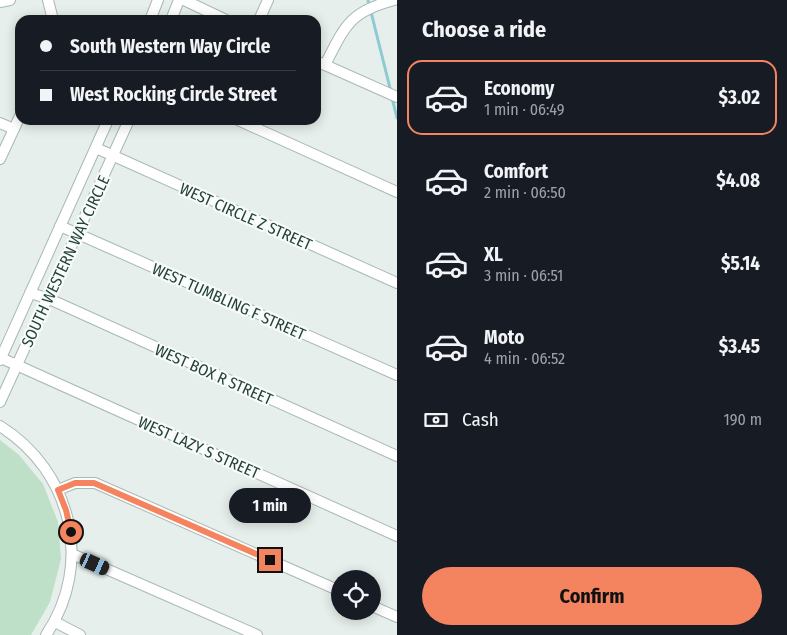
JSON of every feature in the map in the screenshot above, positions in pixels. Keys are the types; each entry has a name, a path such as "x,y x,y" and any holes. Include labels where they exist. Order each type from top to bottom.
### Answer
{"street":[{"path":"0,2 10,0"},
{"path":"48,0 52,15"},
{"path":"152,15 158,0"},
{"path":"173,15 179,0"},
{"path":"184,0 216,15"},
{"path":"261,15 268,0"},
{"path":"394,0 373,6 352,18 321,63 397,97"},
{"path":"0,123 14,129"},
{"path":"0,159 16,125"},
{"name":"SOUTH WESTERN WAY CIRCLE","path":"1,359 106,125"},
{"name":"SOUTH WESTERN WAY CIRCLE","path":"0,402 127,125"},
{"path":"249,125 397,192"},
{"name":"WEST CIRCLE Z STREET","path":"96,148 397,283"},
{"name":"WEST TUMBLING F STREET","path":"60,226 397,375"},
{"name":"WEST BOX R STREET","path":"30,293 47,298 397,456"},
{"name":"WEST LAZY S STREET","path":"1,359 397,536"},
{"path":"0,426 19,439 48,471 66,510 71,532 72,554 68,589 55,622 46,635"},
{"path":"58,490 75,483 94,483 331,588"},
{"path":"72,554 257,635"},
{"path":"381,610 397,617"},
{"path":"55,622 80,635"}],"green space":[{"path":"0,440 19,455 43,484 58,522 61,559 50,602 31,635 0,635"}],"waterway":[{"path":"368,0 391,92"},
{"path":"392,98 397,118"}],"route":[{"path":"71,532 66,510 58,490 75,483 94,483 270,560"}]}
